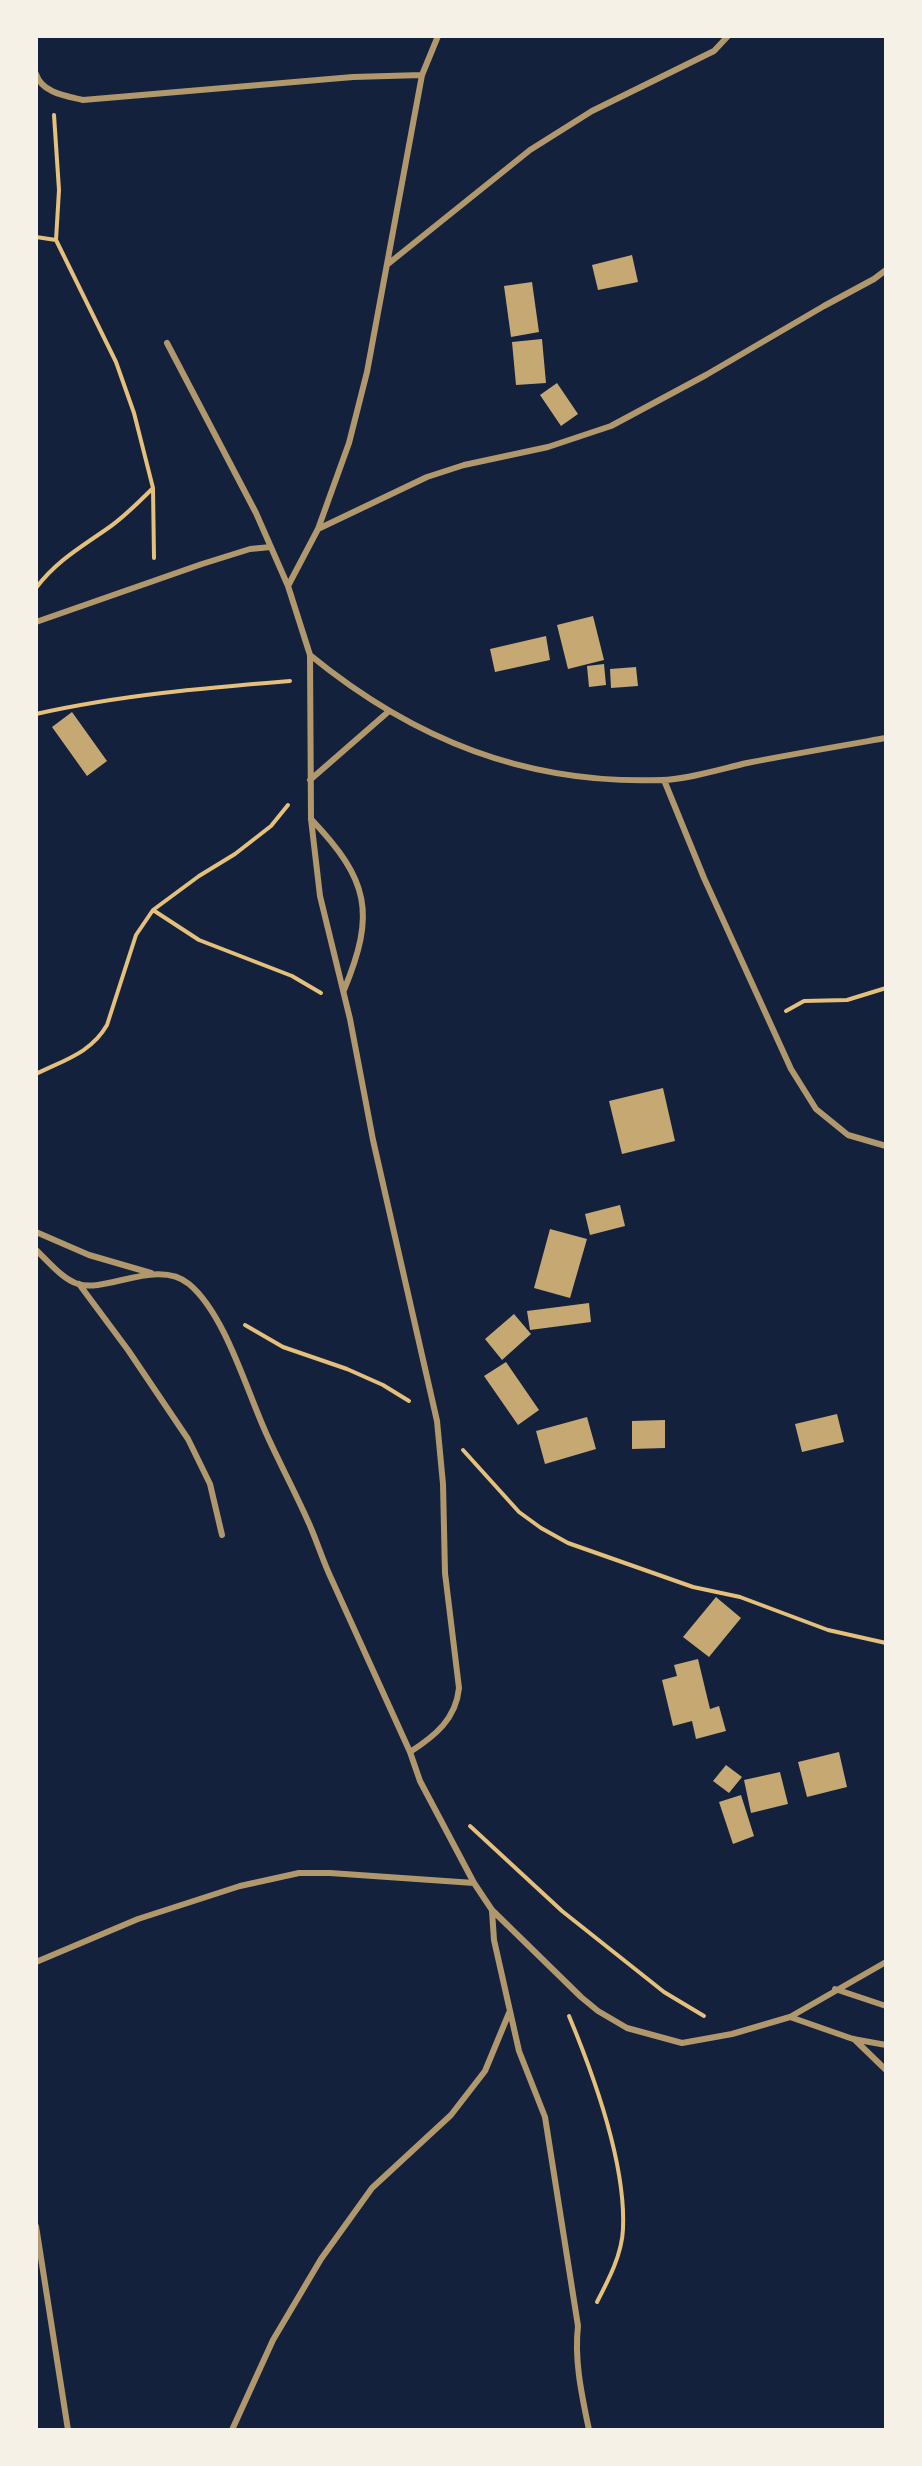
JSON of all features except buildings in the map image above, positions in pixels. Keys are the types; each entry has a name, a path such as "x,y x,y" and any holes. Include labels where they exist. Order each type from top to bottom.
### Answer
{"street":[{"path":"288,586 318,530 349,443 367,372 422,75 438,36"},
{"path":"388,264 530,150 592,111 714,51 728,36"},
{"path":"36,74 38,80 56,94 83,100 353,77 422,75"},
{"path":"318,530 427,477 464,465 548,447 611,426 706,375 886,270"},
{"path":"167,343 256,513 288,586 310,655 311,819 320,896 344,991 396,1247 436,1421 443,1484 445,1572 459,1688 458,1704 450,1718 432,1738 410,1752"},
{"path":"36,622 153,580 250,549 271,547"},
{"path":"310,655 342,682 388,712 456,746 527,769 600,778 664,780 886,738"},
{"path":"310,780 388,712"},
{"path":"664,780 704,878 791,1069 816,1109 848,1135 886,1146"},
{"path":"311,819 336,845 352,873 363,902 364,931 357,958 344,991"},
{"path":"36,1232 89,1255 188,1283 208,1305 219,1323 308,1520 329,1575 410,1752 420,1781 474,1883 492,1910 581,1997 598,2011 627,2028 682,2043 732,2034 790,2017 835,1989 886,1962"},
{"path":"36,1250 59,1272 79,1284 128,1350 188,1439 210,1484 222,1535"},
{"path":"79,1284 101,1284 133,1276 158,1275"},
{"path":"36,1962 138,1919 240,1886 299,1873 474,1883"},
{"path":"492,1910 494,1940 519,2051 545,2117 578,2326 576,2343 589,2430"},
{"path":"835,1989 886,2006"},
{"path":"232,2430 273,2340 321,2259 372,2188 451,2115 485,2071 510,2012"},
{"path":"790,2017 853,2039 886,2045"},
{"path":"853,2039 886,2070"},
{"path":"36,2226 68,2430"}],"path":[{"path":"56,94 53,123 59,190 56,240 116,362 134,413 153,488 153,580"},
{"path":"36,237 56,240"},
{"path":"36,588 49,571 74,550 111,526 153,488"},
{"path":"36,714 148,693 309,680"},
{"path":"36,1074 83,1052 100,1038 107,1025 136,936 153,910 199,876 235,854 271,826 310,780"},
{"path":"153,910 199,940 292,976 330,999 350,1019"},
{"path":"770,1024 788,1009 804,1001 847,1000 886,987"},
{"path":"243,1324 283,1347 346,1369 383,1385 415,1404 436,1421 519,1512 568,1544 693,1587 740,1597 828,1630 886,1643"},
{"path":"464,1820 562,1911 612,1951 664,1992 732,2034"},
{"path":"565,2007 583,2050 613,2146 621,2188 623,2229 617,2258 604,2288 594,2309 578,2326"}]}
